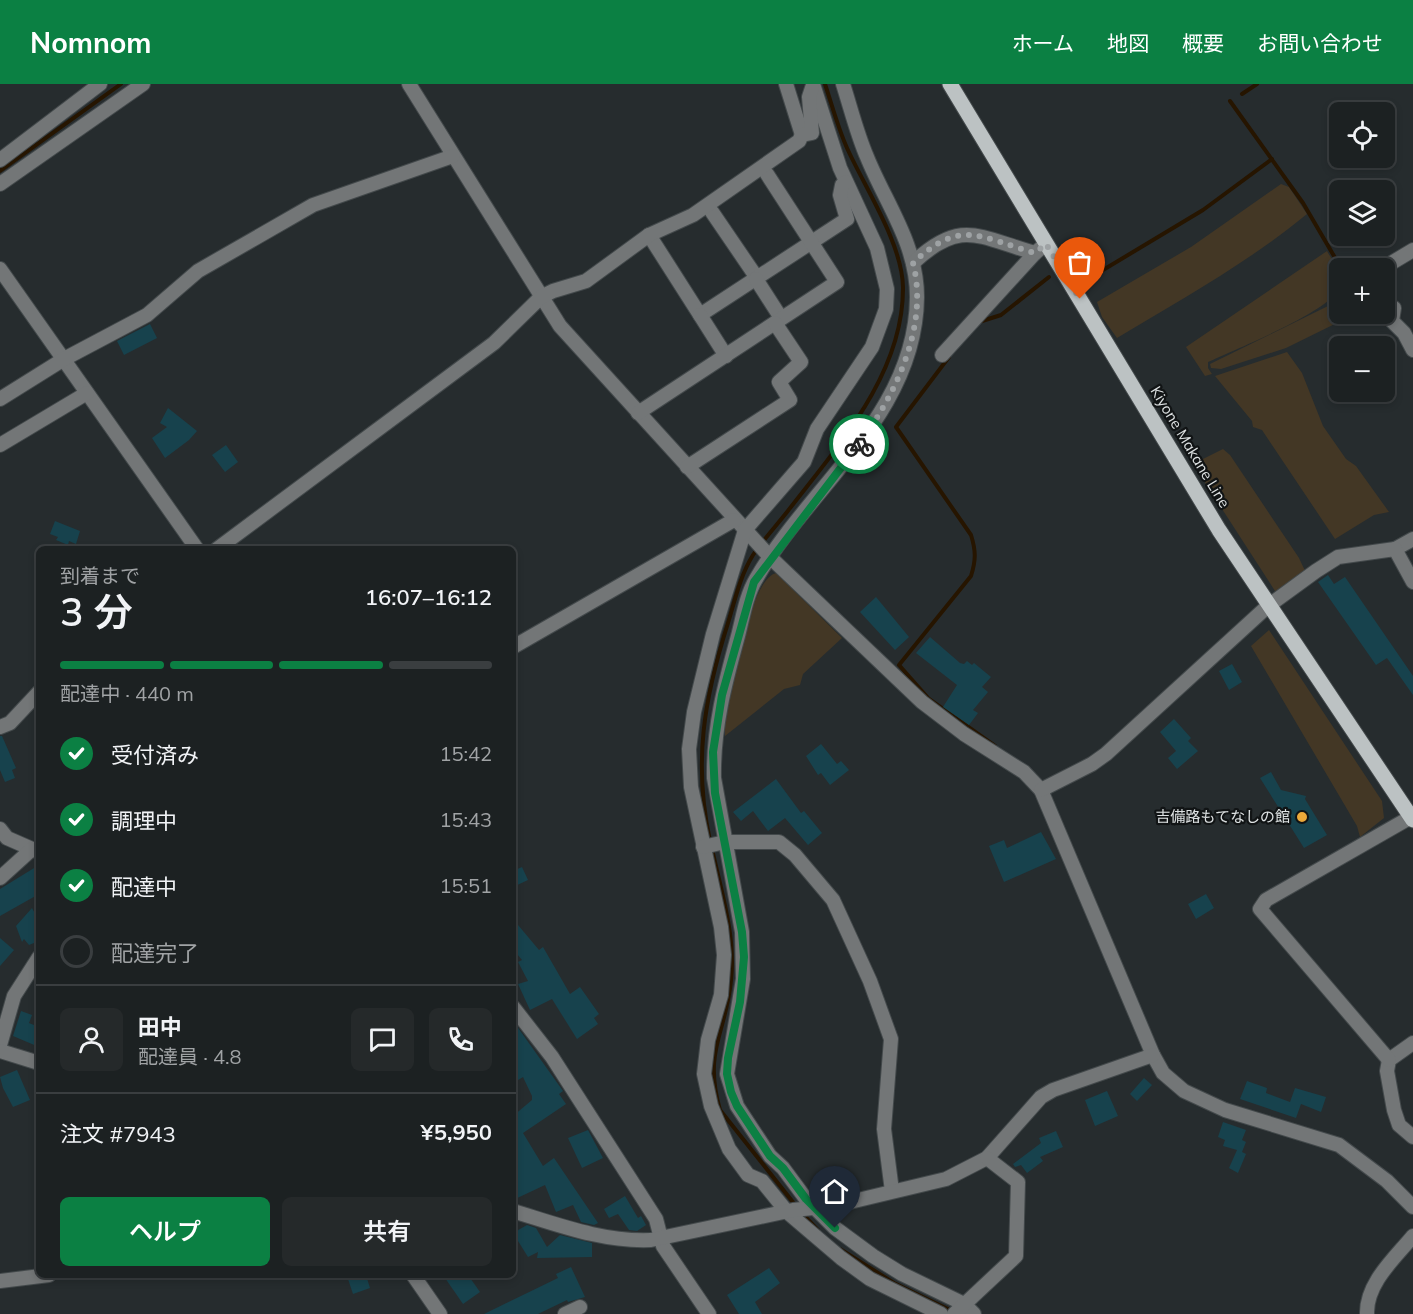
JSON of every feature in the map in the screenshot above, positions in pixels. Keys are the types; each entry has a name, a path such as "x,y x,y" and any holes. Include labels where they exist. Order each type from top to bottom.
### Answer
{"main road":[{"name":"Kiyone Makane Line","path":"950,84 1041,248 1268,606 1410,809"}],"street":[{"path":"0,160 100,84"},
{"path":"0,184 143,84"},
{"path":"409,84 560,326 768,555 922,702 964,734 1024,772 1041,789 1153,1055 1163,1073 1184,1091 1226,1110 1339,1145 1387,1181 1413,1207"},
{"path":"786,84 805,134"},
{"path":"221,546 494,343 541,297 586,281 651,238 693,216 800,141 805,134 812,133 809,97 813,84"},
{"path":"813,84 846,182 868,227 884,269 887,289 881,328 872,347 817,429 804,462 748,534 713,634 690,732 691,787 742,932 744,957 740,1002 728,1058 727,1074 737,1106 770,1156 783,1168 800,1210 841,1258 870,1279 941,1314"},
{"path":"843,84 867,159 898,221 913,263 917,296 915,324 910,345 892,391 861,443 768,555 748,598 717,719 713,845 724,956 721,995 705,1060 705,1088 729,1149 748,1175 762,1181 800,1210 963,1310 1016,1256 1018,1182 987,1158"},
{"path":"0,399 64,359 147,315 198,271 313,205 453,156"},
{"path":"638,413 837,282 767,174"},
{"path":"700,315 848,219 840,195 842,185 846,182"},
{"path":"687,467 790,400 779,382 801,362 757,278 712,212"},
{"path":"913,263 940,240 964,233 1041,248"},
{"path":"651,238 726,356"},
{"path":"942,355 1041,248"},
{"path":"1395,261 1413,250"},
{"path":"0,269 195,546"},
{"path":"1395,318 1413,350"},
{"path":"0,445 87,393"},
{"path":"516,645 734,520"},
{"path":"1041,789 1106,754 1268,606 1338,557 1397,552 1413,539"},
{"path":"1397,552 1413,582"},
{"path":"0,727 10,723 36,695"},
{"path":"1389,1060 1260,909 1266,900 1410,809"},
{"path":"0,829 7,838 35,850 0,878"},
{"path":"713,845 778,842 787,847 833,900 870,981 891,1039 884,1129 892,1191"},
{"path":"0,1045 14,996 36,962"},
{"path":"516,1011 552,1057 656,1218 663,1246 709,1314"},
{"path":"1413,1043 1389,1060 1387,1071 1399,1125 1413,1137"},
{"path":"0,1051 36,1062"},
{"path":"516,1211 612,1239 630,1241 661,1239 946,1179 963,1173 987,1158 1041,1096 1153,1055"},
{"path":"1367,1314 1367,1305 1382,1272 1413,1236"},
{"path":"0,1281 36,1277"},
{"path":"415,1278 440,1314"},
{"path":"565,1314 580,1307"}],"shaded area":[{"path":"1281,184 1289,187 1307,214 1239,264 1117,338 1102,317 1097,302 1191,247"},
{"path":"1327,251 1331,258 1329,258 1329,300 1317,309 1279,330 1208,362 1208,368 1212,374 1205,376 1186,347"},
{"path":"1328,306 1329,324 1335,324 1286,348 1221,369 1211,368 1210,364"},
{"path":"1287,352 1302,373 1323,426 1346,459 1356,466 1389,512 1374,515 1335,539 1262,430 1253,427 1252,421 1215,376"},
{"path":"1223,449 1230,455 1299,558 1306,573 1277,594 1193,464"},
{"path":"776,573 842,638 803,674 800,685 784,689 725,736 725,722 732,687 750,616 757,595 766,580"},
{"path":"1269,630 1382,801 1384,818 1360,837 1357,826 1251,646"}],"building":[{"path":"150,324 157,338 124,355 117,341"},
{"path":"168,408 197,431 165,458 152,438 167,427 160,423"},
{"path":"226,445 238,462 225,472 212,455"},
{"path":"55,521 80,531 76,544 69,541 68,545 56,540 58,537 50,534"},
{"path":"1328,575 1334,584 1345,577 1413,676 1413,695 1387,658 1376,665 1318,582"},
{"path":"876,597 909,637 895,650 860,612"},
{"path":"930,637 960,663 964,664 967,661 972,665 974,663 991,677 982,687 988,692 973,710 978,713 969,725 943,707 957,685 916,653"},
{"path":"1232,664 1242,682 1229,690 1219,671"},
{"path":"1174,719 1191,738 1188,741 1198,751 1177,769 1168,758 1176,751 1160,732"},
{"path":"0,736 16,768 12,770 15,778 5,782 0,770"},
{"path":"821,744 837,764 841,761 849,770 830,785 821,773 818,775 806,756"},
{"path":"1271,772 1281,790 1306,796 1305,799 1327,835 1304,848 1260,778"},
{"path":"776,779 801,813 804,811 822,833 808,845 785,818 768,831 753,811 741,821 733,812"},
{"path":"1041,832 1056,859 1004,882 989,846 1004,840 1007,848"},
{"path":"36,867 36,896 0,916 0,889"},
{"path":"522,867 528,880 516,886 516,870"},
{"path":"1206,894 1214,908 1196,919 1188,904"},
{"path":"32,908 36,915 36,942 29,945 24,939 22,942 16,926"},
{"path":"516,923 539,950 543,947 570,994 580,987 599,1014 594,1018 598,1024 577,1039 552,999 530,1010 518,984 528,981 518,962 522,960 516,953"},
{"path":"0,938 14,950 0,966"},
{"path":"21,1011 32,1015 29,1023 36,1026 36,1046 13,1036"},
{"path":"516,1025 563,1091 559,1094 566,1104 523,1133 543,1166 554,1158 598,1223 594,1225 581,1222 573,1205 556,1212 545,1185 516,1199 516,1113 532,1100 523,1077 516,1081"},
{"path":"17,1070 30,1100 13,1107 0,1077"},
{"path":"1144,1078 1152,1085 1137,1101 1130,1094"},
{"path":"1247,1081 1267,1088 1266,1093 1290,1102 1295,1088 1326,1097 1321,1112 1301,1104 1296,1118 1240,1099"},
{"path":"1107,1091 1118,1116 1095,1126 1085,1100"},
{"path":"1223,1122 1246,1130 1242,1140 1246,1142 1242,1152 1246,1154 1238,1173 1229,1168 1237,1150 1223,1146 1225,1140 1218,1137"},
{"path":"588,1130 603,1158 582,1168 568,1138"},
{"path":"1056,1131 1063,1147 1040,1157 1043,1161 1027,1173 1021,1165 1015,1167 1013,1164 1041,1143 1039,1138"},
{"path":"625,1196 638,1218 641,1216 646,1225 637,1231 629,1230 618,1214 609,1218 604,1209"},
{"path":"527,1225 536,1228 547,1247 560,1235 592,1243 592,1257 537,1258 538,1252 528,1257 516,1238 516,1231"},
{"path":"571,1267 585,1297 568,1302 567,1300 538,1314 484,1314 558,1278 556,1274"},
{"path":"769,1268 780,1283 755,1302 762,1314 739,1314 727,1295"},
{"path":"367,1278 370,1288 353,1294 348,1279"},
{"path":"445,1278 470,1278 480,1292 463,1304"}],"waterway":[{"path":"0,171 121,84"},
{"path":"710,841 702,784 707,705 741,580 757,549 826,462 864,408 880,379 892,350 900,319 903,287 896,252 890,234 844,140 825,84"},
{"path":"1242,94 1257,84"},
{"path":"1230,101 1303,203 1335,258"},
{"path":"1070,261 1083,282 1203,210 1272,159"},
{"path":"979,322 1001,315 1049,277"},
{"path":"949,357 896,427 971,535 975,551 974,565 971,576 899,665 929,699 995,746"},
{"path":"712,849 730,930 732,964 728,999 715,1057 715,1089 720,1110 796,1206"},
{"path":"801,1212 818,1230"},
{"path":"840,1249 894,1283 954,1312"}],"way so far":[{"path":"859,444 892,391 910,345 915,324 917,296 913,263 940,240 964,233 1035,253 1046,244 1080,299"}],"place":[{"name":"吉備路もてなしの館","path":"1302,817"}],"route":[{"path":"835,1228 806,1199 783,1168 770,1156 737,1106 731,1092 727,1074 728,1058 740,1002 744,957 742,932 715,793 713,752 722,695 754,582 859,444"}]}
